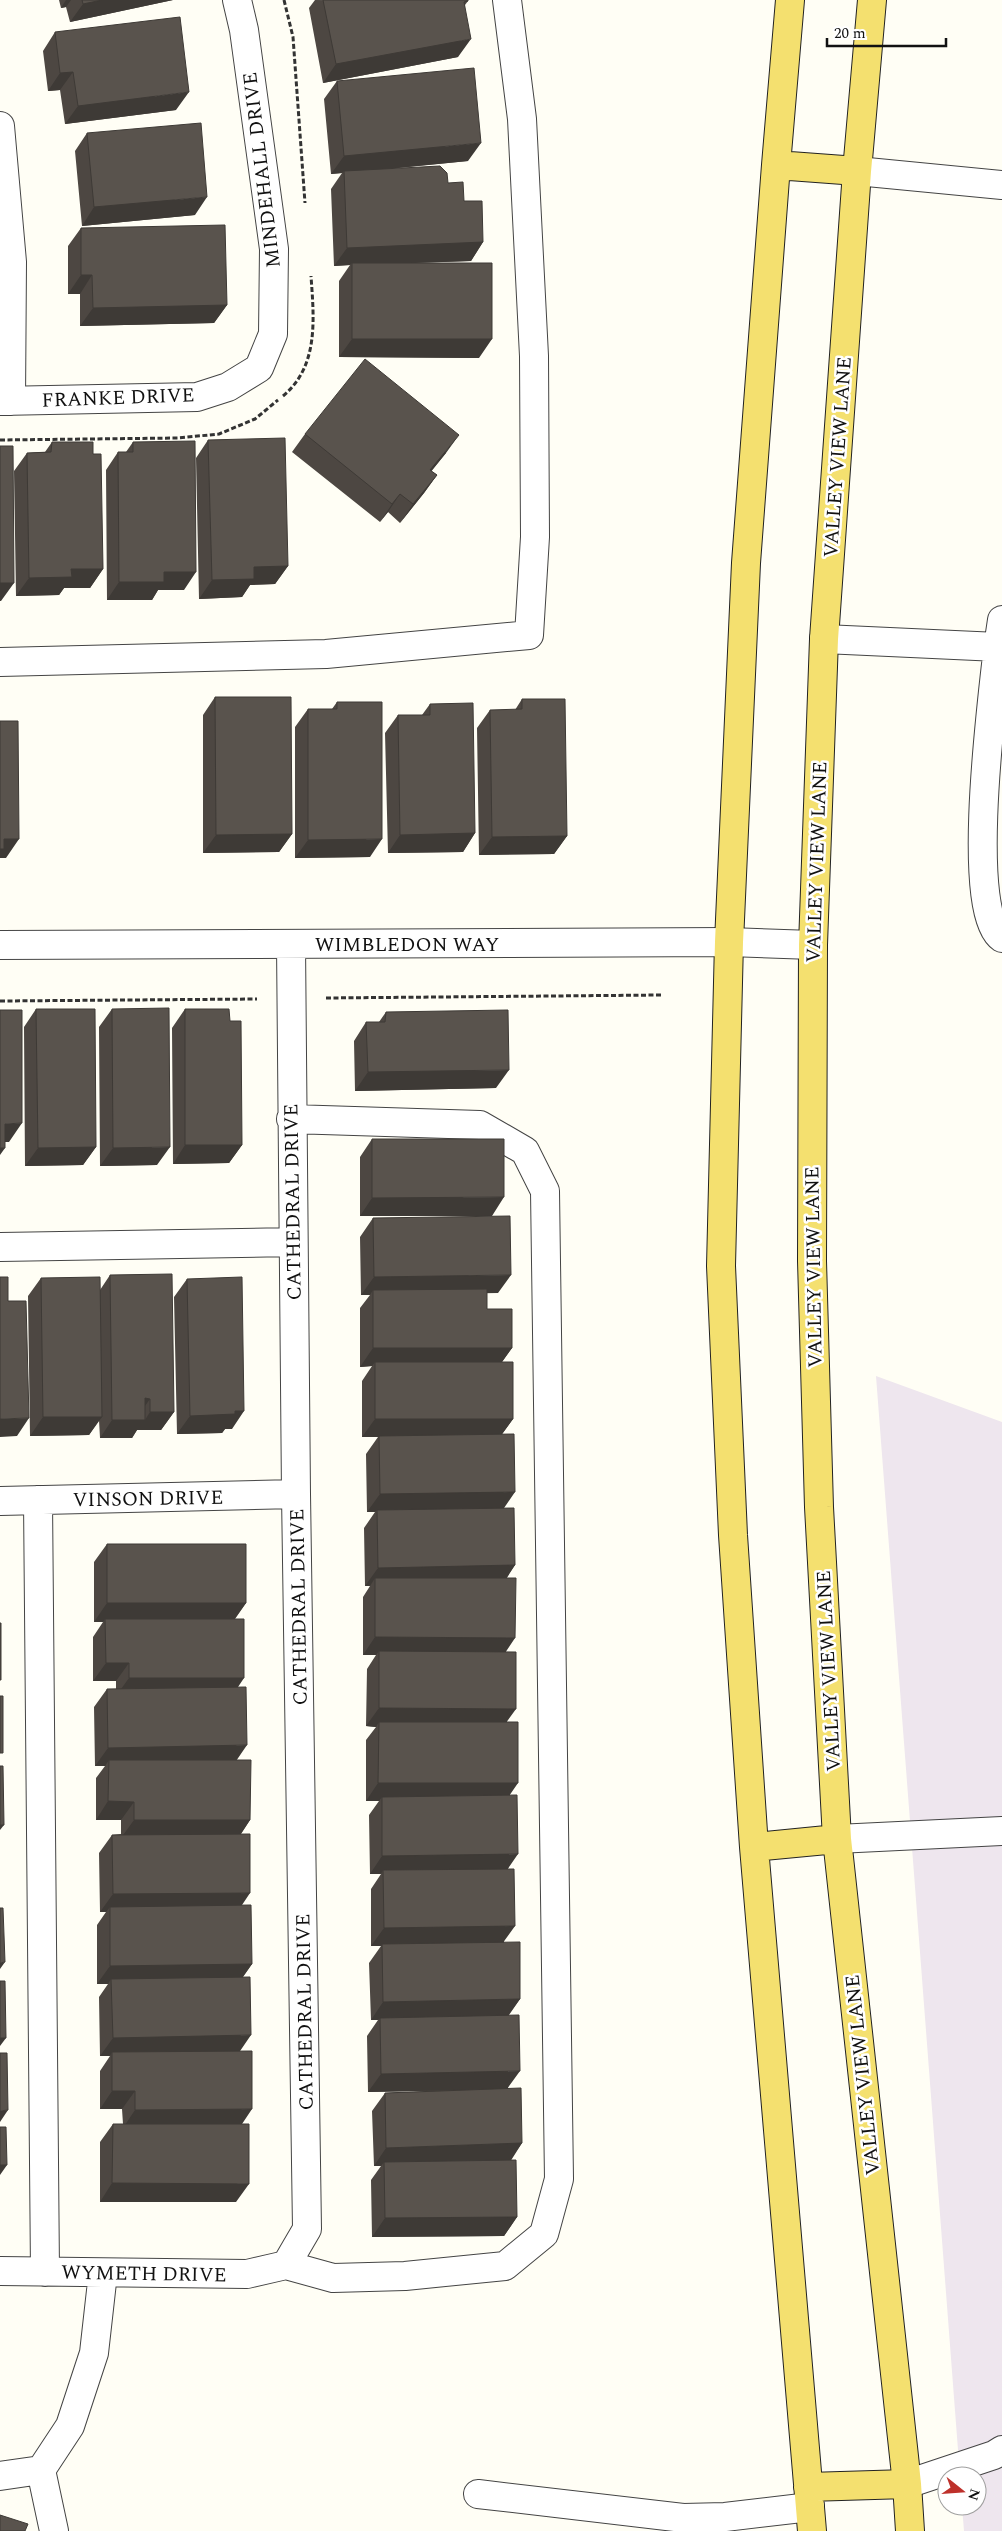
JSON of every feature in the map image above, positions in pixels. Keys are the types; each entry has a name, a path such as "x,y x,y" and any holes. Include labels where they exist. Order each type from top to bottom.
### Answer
{"main road":[{"path":"790,0 746,563 729,942 721,1266 734,1535 754,1847 810,2508 907,2484"},
{"name":"VALLEY VIEW LANE","path":"872,0 857,171 824,639 813,945 812,1261 819,1507 837,1839 907,2484 910,2531"},
{"path":"776,164 857,171"},
{"path":"754,1847 837,1839"}],"street":[{"name":"MINDEHALL DRIVE","path":"237,0 244,30 274,249 273,334 259,368"},
{"path":"0,662 326,654 529,635 536,537 534,356 522,119 507,0"},
{"path":"0,126 12,262 6,401"},
{"path":"857,171 1002,185"},
{"name":"FRANKE DRIVE","path":"6,401 197,396 228,387 259,368"},
{"path":"1002,620 984,774 982,827 987,906 991,923 1002,938"},
{"path":"824,639 998,647"},
{"name":"WIMBLEDON WAY","path":"0,945 729,942 813,945"},
{"name":"CATHEDRAL DRIVE","path":"286,2264 307,2229 291,1119 291,944"},
{"path":"286,2264 333,2278 405,2276 505,2266 544,2234 559,2179 545,1191 525,1151 480,1125 291,1119"},
{"path":"0,1247 293,1242"},
{"name":"VINSON DRIVE","path":"0,1502 296,1494"},
{"path":"38,1500 45,2272"},
{"path":"837,1839 1002,1831"},
{"name":"WYMETH DRIVE","path":"0,2271 247,2274 286,2264"},
{"path":"54,2531 41,2470 70,2426 94,2353 104,2273"},
{"path":"907,2484 994,2455 1002,2450"},
{"path":"0,2476 41,2470"},
{"path":"478,2494 683,2518 725,2517 810,2508"}],"path":[{"path":"0,1001 662,995"}],"shaded area":[{"path":"876,1376 1002,1422 1002,2531 964,2531 963,2516 987,2516 987,2466 959,2466"}],"building":[{"path":"82,0 102,0 83,4"},
{"path":"323,0 468,0 464,2 471,39 336,64"},
{"path":"180,17 189,92 78,106 73,72 60,73 55,32"},
{"path":"474,68 481,143 344,156 337,81"},
{"path":"201,123 207,197 94,207 87,133"},
{"path":"440,166 447,173 448,183 463,182 464,201 482,201 483,242 347,248 344,171"},
{"path":"225,225 227,305 93,308 92,275 81,275 81,228"},
{"path":"352,263 492,263 492,339 352,339"},
{"path":"365,359 459,435 430,470 437,475 413,504 400,494 392,504 305,434"},
{"path":"285,438 288,566 254,567 254,579 212,580 208,440"},
{"path":"195,441 196,572 164,572 164,582 119,582 118,452 133,452 133,442"},
{"path":"52,442 93,442 93,454 101,454 103,569 71,569 72,577 29,578 27,453 51,452"},
{"path":"0,446 13,446 14,583 0,583"},
{"path":"215,697 291,697 292,834 216,835"},
{"path":"522,699 565,699 567,836 492,837 490,710 522,709"},
{"path":"337,702 382,702 382,839 308,840 308,709 337,709"},
{"path":"473,703 475,833 400,835 398,715 430,715 430,704"},
{"path":"0,721 18,721 19,839 4,839 4,849 0,849"},
{"path":"169,1008 170,1147 113,1148 112,1009"},
{"path":"36,1009 95,1009 96,1147 38,1148"},
{"path":"185,1009 229,1009 230,1021 241,1021 242,1145 185,1145"},
{"path":"0,1010 22,1010 22,1123 5,1124 5,1148 0,1148"},
{"path":"508,1010 509,1070 368,1072 366,1022 385,1022 386,1012"},
{"path":"372,1139 504,1139 504,1197 372,1198"},
{"path":"510,1216 511,1275 374,1277 373,1218"},
{"path":"172,1274 174,1412 150,1412 150,1399 145,1398 145,1420 112,1420 110,1275"},
{"path":"0,1277 8,1277 8,1301 26,1301 29,1418 0,1419"},
{"path":"100,1277 102,1417 43,1417 41,1278"},
{"path":"242,1277 244,1411 235,1411 235,1414 190,1416 187,1279"},
{"path":"487,1289 487,1309 512,1309 512,1348 373,1348 373,1290"},
{"path":"375,1362 513,1362 513,1419 375,1419"},
{"path":"514,1434 515,1492 380,1494 379,1436"},
{"path":"514,1508 515,1565 378,1568 377,1510"},
{"path":"107,1544 246,1544 246,1603 107,1603"},
{"path":"375,1578 516,1578 515,1638 375,1637"},
{"path":"105,1619 244,1619 244,1678 129,1678 129,1663 106,1663"},
{"path":"1,1623 1,1680 0,1680"},
{"path":"379,1651 516,1652 516,1709 379,1708"},
{"path":"246,1687 247,1745 108,1748 107,1689"},
{"path":"0,1696 3,1696 3,1753 0,1753"},
{"path":"379,1722 518,1722 518,1783 378,1783"},
{"path":"109,1760 251,1760 250,1820 134,1820 134,1802 108,1801"},
{"path":"0,1766 3,1766 4,1825 0,1825"},
{"path":"517,1795 518,1854 382,1856 382,1797"},
{"path":"250,1834 250,1893 113,1894 112,1835"},
{"path":"514,1869 515,1926 384,1928 383,1870"},
{"path":"251,1905 252,1964 110,1966 110,1907"},
{"path":"0,1908 3,1908 5,1962 0,1963"},
{"path":"520,1942 520,1999 383,2002 382,1944"},
{"path":"250,1977 251,2035 113,2038 111,1979"},
{"path":"0,1981 5,1981 6,2038 0,2038"},
{"path":"519,2015 520,2071 381,2074 380,2018"},
{"path":"252,2051 252,2109 135,2110 135,2091 112,2091 112,2052"},
{"path":"0,2053 7,2053 8,2110 0,2111"},
{"path":"521,2088 522,2143 386,2148 385,2093"},
{"path":"113,2124 249,2124 249,2184 112,2183"},
{"path":"0,2127 6,2127 7,2165 0,2165"},
{"path":"516,2160 517,2217 385,2218 384,2162"},
{"path":"0,2515 28,2524 25,2531 0,2531"}]}
